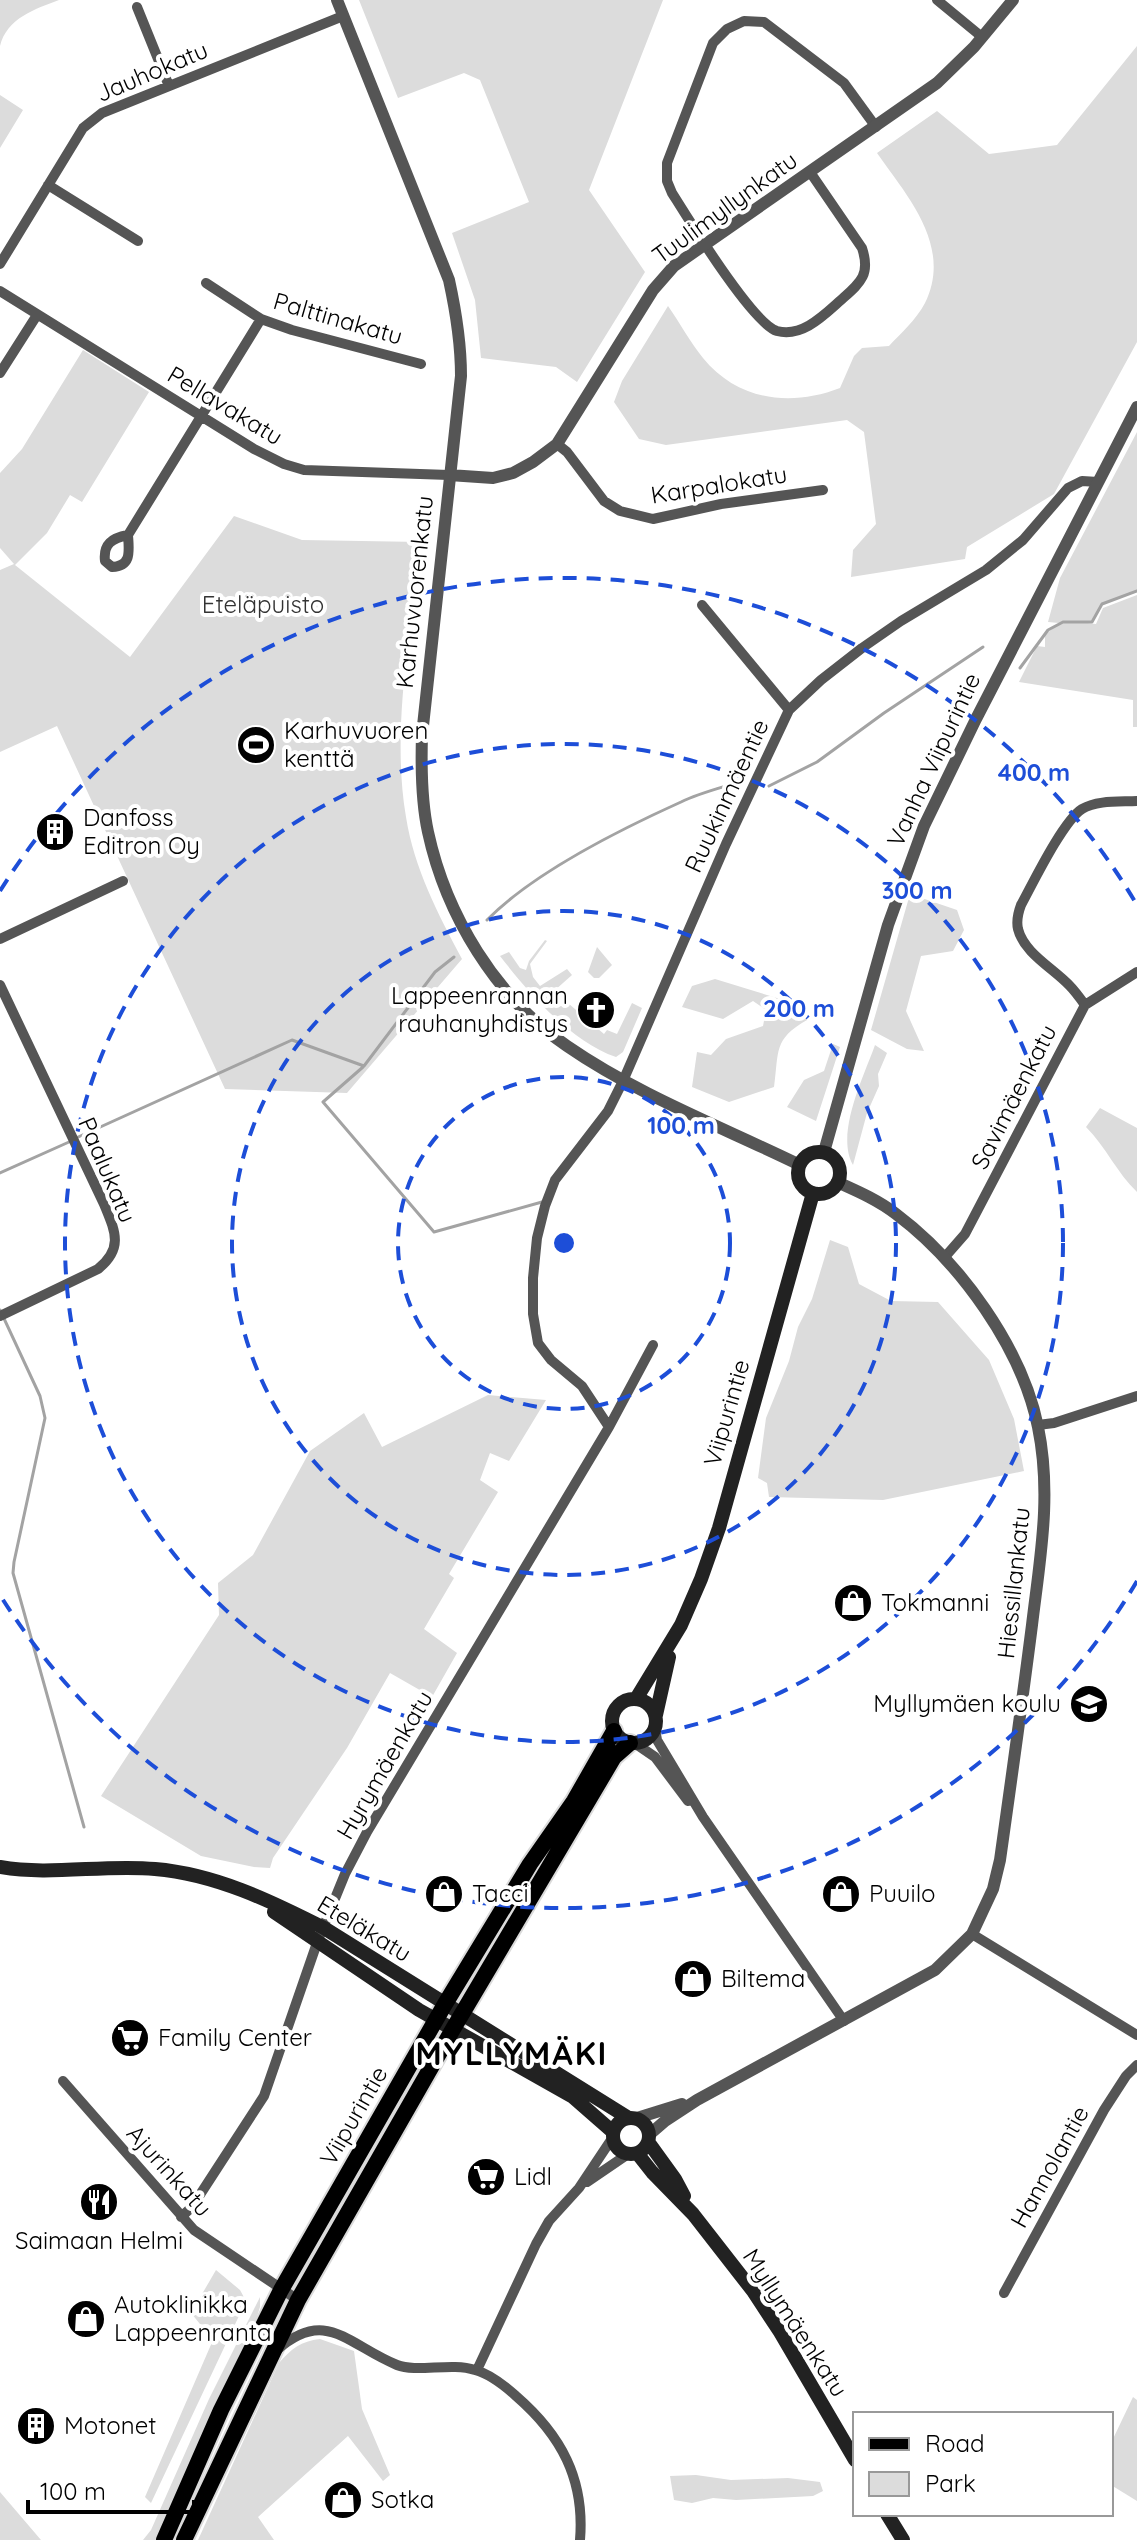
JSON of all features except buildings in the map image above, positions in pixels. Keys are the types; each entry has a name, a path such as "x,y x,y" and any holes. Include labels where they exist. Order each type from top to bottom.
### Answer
{"main road":[{"path":"824,1152 839,1168 837,1182 827,1192 813,1193 806,1190 799,1179 800,1165 810,1155 824,1152"},
{"name":"Viipurintie","path":"636,1699 673,1641 701,1579 719,1528 813,1193"},
{"name":"Viipurintie","path":"656,1722 673,1641"},
{"path":"636,1699 652,1707 656,1722 644,1742 633,1744 623,1741 612,1725 614,1711 623,1702 636,1699"},
{"name":"Viipurintie","path":"164,2540 221,2410 281,2290 445,2004 530,1864 574,1801 614,1731"},
{"name":"Viipurintie","path":"184,2540 298,2300 457,2022 614,1757 633,1744"},
{"name":"Eteläkatu","path":"0,1867 155,1869 208,1879 273,1902 436,2020 457,2022"},
{"name":"Eteläkatu","path":"321,1934 445,2004 457,2022"},
{"path":"457,2022 646,2124 641,2146 620,2151 613,2134 573,2097 457,2022"},
{"path":"613,2134 621,2120 632,2118"},
{"name":"Myllymäenkatu","path":"641,2146 652,2172 693,2214 753,2291 853,2457"},
{"path":"888,2516 903,2540"}],"street":[{"name":"Karhuvuorenkatu","path":"337,0 449,280 457,317 461,376 421,773 424,812 433,853 446,889 463,928 511,997 536,1023 566,1046 623,1081 800,1165"},
{"path":"937,0 982,37"},
{"name":"Tuulimyllynkatu","path":"449,475 493,478 513,473 557,444 653,290 674,266 937,83 1013,0"},
{"path":"137,7 169,86"},
{"name":"Jauhokatu","path":"0,264 83,128 92,119 343,16"},
{"path":"810,172 862,248 866,262 862,281 822,316 804,330 779,332 764,324 748,306 667,181 667,163 713,43 727,29 744,21 764,22 844,83 876,127"},
{"path":"48,185 138,241"},
{"name":"Palttinakatu","path":"206,283 261,319 421,364"},
{"name":"Pellavakatu","path":"0,291 270,457 304,470 449,475"},
{"path":"0,373 37,315"},
{"path":"128,535 261,319"},
{"name":"Vanha Viipurintie","path":"824,1152 888,925 914,850 951,770 1137,407"},
{"name":"Karpalokatu","path":"557,444 567,452 604,501 620,511 653,519 721,504 823,490"},
{"name":"Ruukinmäentie","path":"609,1427 582,1386 551,1360 538,1343 533,1314 533,1278 537,1238 545,1206 555,1180 608,1111 623,1081 726,844 789,710 862,648 986,570 1023,540 1068,488 1082,481 1098,482"},
{"path":"702,605 789,710"},
{"path":"1085,1005 1031,951 1021,937 1017,915 1067,825 1081,809 1104,802 1137,801"},
{"path":"0,939 123,881"},
{"name":"Savimäenkatu","path":"944,1258 965,1234 1085,1005 1137,972"},
{"name":"Paalukatu","path":"0,985 104,1204 115,1230 116,1244 110,1259 98,1269 0,1316"},
{"name":"Hiessillankatu","path":"579,2188 641,2146 665,2121 697,2100 935,1970 972,1934 993,1889 1000,1860 1046,1509 1038,1425 1022,1376 1003,1338 967,1285 944,1258 895,1213 837,1182"},
{"name":"Hyrymäenkatu","path":"181,2217 192,2207 264,2096 321,1934 345,1874 367,1832 609,1427 653,1345"},
{"path":"1038,1425 1054,1423 1137,1396"},
{"path":"656,1722 657,1740 703,1817 844,2021"},
{"path":"633,1744 655,1757 703,1817"},
{"path":"972,1934 1137,2035"},
{"name":"Hannolantie","path":"1004,2293 1104,2110 1137,2065"},
{"name":"Ajurinkatu","path":"63,2081 194,2230 298,2300"},
{"name":"Hiessillankatu","path":"632,2118 697,2100"},
{"name":"Hiessillankatu","path":"477,2370 549,2221 579,2188 613,2134"},
{"path":"270,2357 294,2336 310,2329 323,2329 399,2366 448,2366 477,2370 506,2388 540,2417 559,2442 575,2480 580,2540"}],"green space":[{"path":"0,0 59,0 15,22 0,46"},
{"path":"359,0 663,0 589,190 645,272 577,382 556,367 481,358 475,300 452,233 529,202 480,80 464,73 398,98"},
{"path":"1137,46 1137,342 1054,494 967,547 965,559 851,577 853,550 876,524 864,432 847,420 666,445 639,439 614,402 622,381 668,306 703,358 732,384 766,396 784,398 821,394 840,388 854,356 862,348 889,346 913,321 925,303 932,282 934,262 923,223 877,153 937,111 989,154 1057,145"},
{"path":"0,95 23,110 0,148"},
{"name":"Eteläpuisto","path":"83,350 149,392 82,502 70,495 47,533 15,565 130,657 234,516 302,540 421,542 404,680 402,784 410,836 421,872 462,959 347,1093 225,1089 57,726 0,752 0,570 14,564 0,548 0,473 22,449"},
{"path":"1137,432 1137,592 1102,604 1092,622 1087,623 1096,624 1103,608 1137,595 1137,727 1133,727 1133,700 1019,682 1037,646 1045,647 1045,635 1059,623 1048,622 1060,578"},
{"path":"910,894 957,910 964,930 953,951 921,956 906,1011 924,1051 907,1049 871,1030"},
{"path":"545,940 530,964 533,977 540,986 567,969 572,975 554,991 604,1034 607,1030 617,1034 632,1003 642,1008 623,1052 616,1057 599,1050 567,1028 537,1000 500,956 509,952 520,968 526,970"},
{"path":"597,947 612,965 599,978 594,978 588,972"},
{"path":"715,979 803,1006 807,1020 783,1040 774,1087 729,1102 692,1087 697,1052 711,1055 726,1039 763,1026 766,1010 753,1001 723,1019 682,1007 692,986"},
{"path":"833,1044 840,1047 816,1121 787,1107 804,1080 824,1071"},
{"path":"875,1045 887,1053 878,1074 879,1086 867,1113 853,1165 848,1152 849,1122"},
{"path":"1100,1108 1137,1128 1137,1192 1086,1127"},
{"path":"830,1240 848,1247 859,1284 891,1301 938,1302 989,1360 1014,1419 1024,1471 883,1500 769,1497 767,1483 758,1478 766,1418 789,1361 798,1327 812,1299"},
{"path":"488,1395 546,1400 509,1461 490,1453 480,1480 498,1492 449,1574 454,1578 424,1629 457,1653 432,1697 390,1673 347,1748 273,1858 270,1868 201,1856 101,1796 219,1615 218,1583 253,1555 310,1451 364,1413 382,1447"},
{"path":"216,2270 240,2290 246,2301 151,2503 145,2497 213,2340 191,2313"},
{"path":"260,2297 255,2323 155,2540 143,2540 151,2530 209,2399"},
{"path":"320,2339 354,2351 362,2409 390,2475 383,2481 348,2436 258,2517 274,2540 198,2540 279,2363 297,2346"},
{"path":"1133,2397 1137,2400 1137,2501 1113,2486 1113,2439"},
{"path":"696,2475 731,2480 788,2478 820,2482 823,2491 813,2496 736,2500 713,2498 692,2503 674,2500 670,2476"},
{"path":"0,2492 41,2540 0,2540"}],"waterway":[{"path":"1020,668 1048,630 1063,622 1092,622 1102,604 1137,591"},
{"path":"769,786 817,762 983,647"},
{"path":"487,920 528,885 605,839 688,799 739,782"},
{"path":"76,1138 292,1040 364,1066 435,972 454,957"},
{"path":"363,1067 323,1102 434,1232 542,1202"},
{"path":"0,1173 69,1142"},
{"path":"0,1310 40,1396 45,1418 13,1573 84,1827"}],"place":[{"name":"Karhuvuoren kenttä","path":"256,745"},
{"name":"Danfoss Editron Oy","path":"55,832"},
{"name":"Lappeenrannan rauhanyhdistys","path":"596,1010"},
{"name":"Tokmanni","path":"853,1603"},
{"name":"Myllymäen koulu","path":"1089,1704"},
{"name":"Tacci","path":"444,1894"},
{"name":"Puuilo","path":"841,1894"},
{"name":"Biltema","path":"693,1979"},
{"name":"Family Center","path":"130,2038"},
{"name":"Lidl","path":"486,2177"},
{"name":"Saimaan Helmi","path":"99,2202"},
{"name":"Autoklinikka Lappeenranta","path":"86,2319"},
{"name":"Motonet","path":"36,2426"},
{"name":"Sotka","path":"343,2500"}],"district":[{"name":"MYLLYMÄKI","path":"512,2054"}]}
